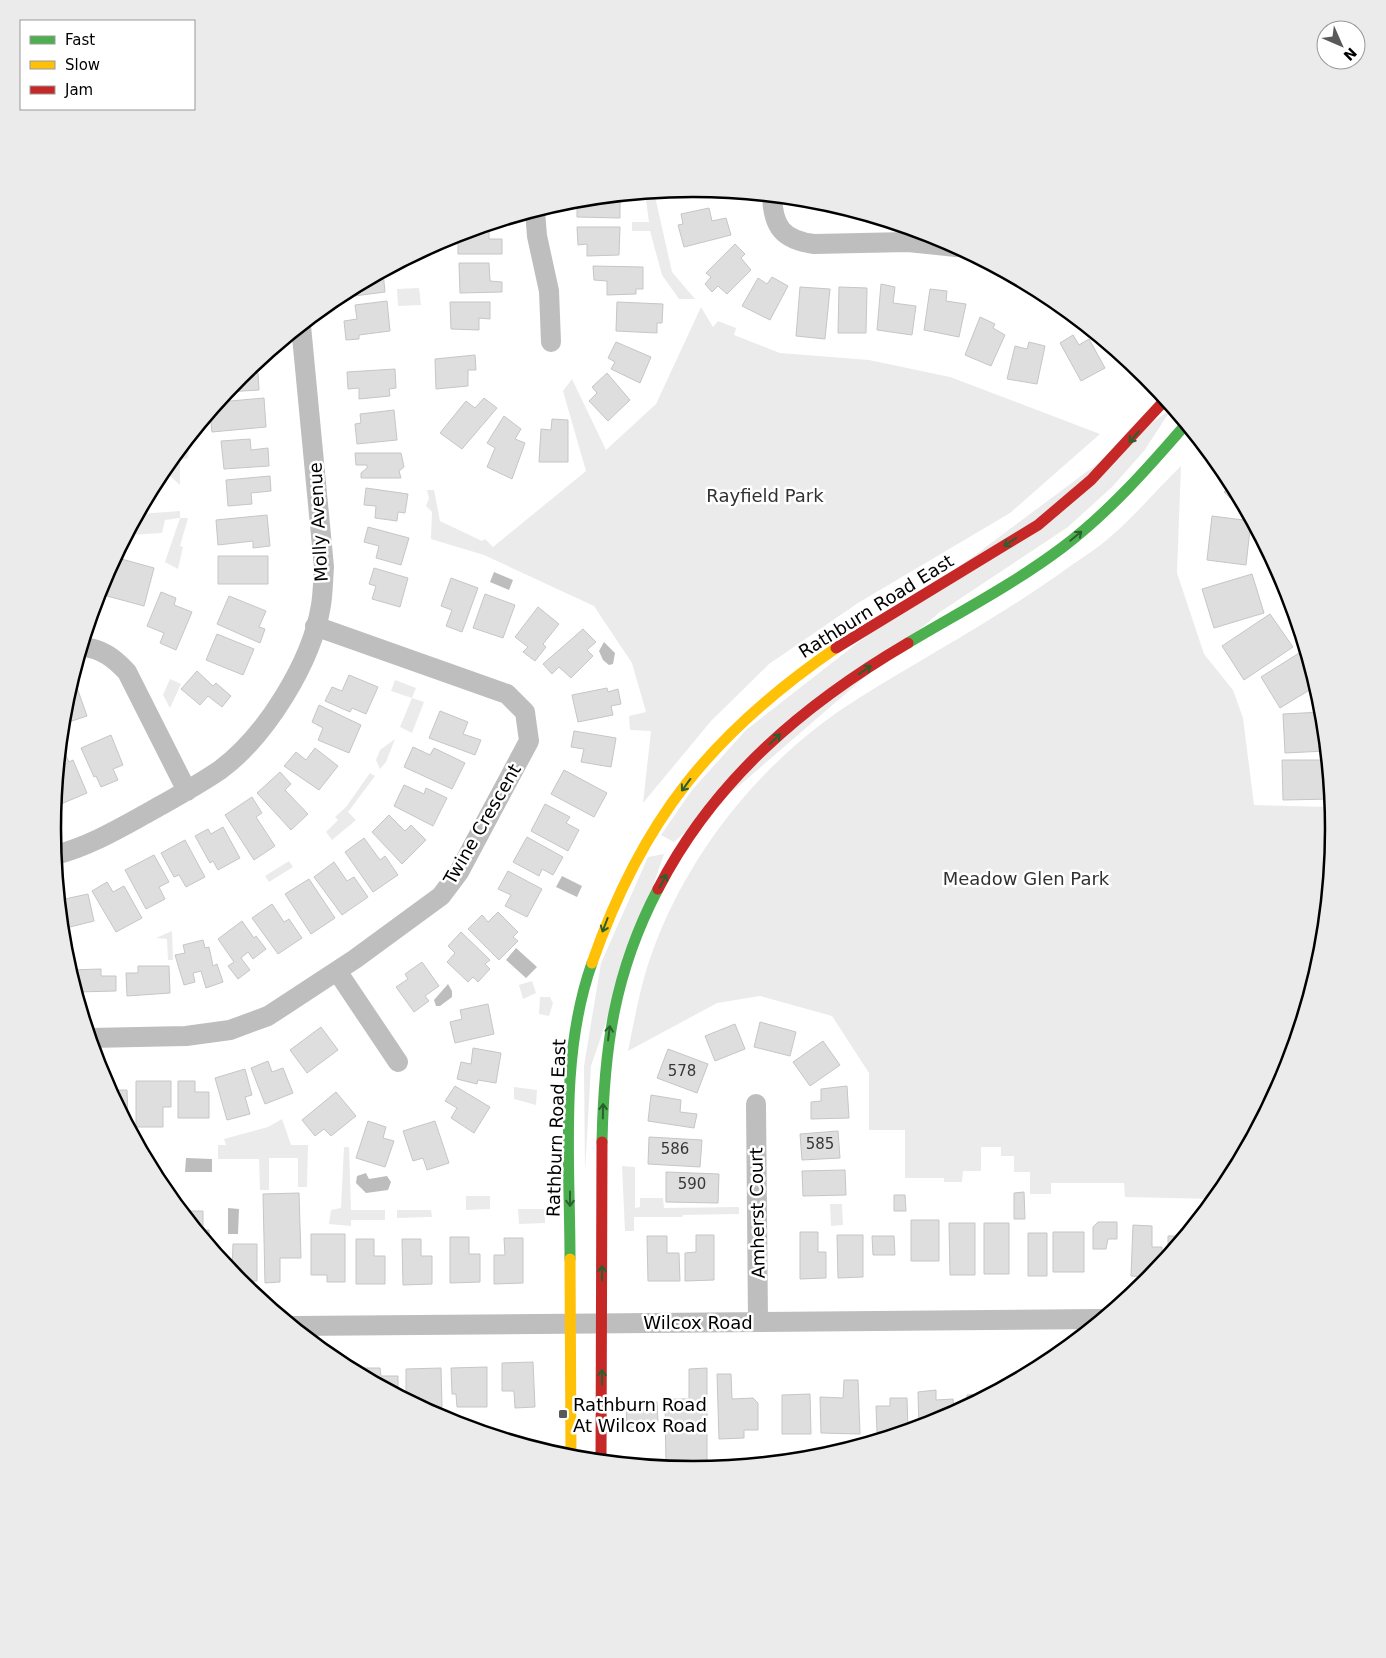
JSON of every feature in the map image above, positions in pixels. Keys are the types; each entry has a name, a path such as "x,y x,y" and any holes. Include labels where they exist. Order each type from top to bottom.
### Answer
{"street":[{"path":"772,203 772,213 778,226 783,232 799,242 814,244 908,242 934,245"},
{"path":"535,218 549,292 551,342"},
{"name":"Molly Avenue","path":"62,853 77,849 111,834 187,791 221,769 272,716 288,692 304,660 321,606 324,567 302,333"},
{"name":"Rathburn Road East","path":"571,1449 570,1151 574,1046 592,963 614,901 638,854 699,767 752,713 796,677 848,640 983,560 1063,506 1115,459 1161,405"},
{"path":"601,1454 604,1082 610,1026 624,970 652,903 678,853 701,818 740,773 776,738 824,697 900,646 999,589 1060,549 1095,520 1135,482 1182,429"},
{"name":"Twine Crescent","path":"97,1038 186,1036 230,1030 268,1016 337,971 441,896 459,872 529,741 525,712 507,694 315,626"},
{"path":"89,647 93,647 115,659 127,672 187,791"},
{"path":"337,971 398,1062"},
{"name":"Amherst Court","path":"756,1104 758,1322"},
{"name":"Wilcox Road","path":"303,1326 1093,1318"}],"green space":[{"path":"656,199 672,272 695,299 679,299 662,275 650,231 632,231 632,222 649,222 646,200"},
{"path":"419,288 421,305 398,306 397,289"},
{"name":"Rayfield Park","path":"701,307 713,327 718,321 736,328 734,335 780,353 869,360 950,377 1100,434 1010,513 858,603 769,664 711,721 643,803 651,731 630,730 629,716 646,712 632,663 594,606 484,555 431,539 432,512 426,506 429,498 427,490 434,490 440,521 482,541 485,539 493,547 586,471 563,391 572,379 606,450 656,404"},
{"path":"1167,411 1169,413 1144,451 1112,487 1068,527 940,612 674,842 661,835 692,790 746,730 856,644"},
{"path":"189,448 188,458 181,460"},
{"path":"180,461 180,485 170,476"},
{"name":"Meadow Glen Park","path":"1181,466 1177,573 1204,654 1233,690 1243,718 1254,805 1324,807 1325,829 1319,911 1313,952 1303,993 1277,1071 1260,1108 1240,1145 1205,1199 1125,1197 1124,1183 1051,1183 1051,1194 1030,1194 1030,1172 1014,1172 1014,1156 1001,1156 1001,1147 981,1147 981,1171 963,1171 962,1182 944,1182 944,1178 905,1178 905,1130 869,1130 869,1073 832,1016 760,996 717,1003 628,1051 645,974 669,912 688,875 711,840 763,776 793,747 825,721 859,698 1044,585 1095,549 1128,520"},
{"path":"180,511 180,518 165,520 162,533 134,535 146,514"},
{"path":"180,518 188,518 180,546 183,547 178,569 165,562"},
{"path":"170,679 181,684 170,708 163,695"},
{"path":"395,680 416,688 412,698 391,691"},
{"path":"412,698 424,702 412,733 400,727"},
{"path":"395,739 386,762 380,769 376,760 380,750"},
{"path":"370,773 375,776 348,812 356,820 332,840 326,832 338,820 335,817 346,807"},
{"path":"664,854 591,1066 585,1172 584,1066 601,963 648,857"},
{"path":"289,861 293,867 269,882 265,876"},
{"path":"172,931 173,960 168,960 167,939 156,938"},
{"path":"532,981 536,993 523,999 519,985"},
{"path":"540,997 550,997 553,1003 549,1016 539,1014"},
{"path":"514,1087 537,1090 536,1105 514,1099"},
{"path":"282,1119 291,1145 308,1145 307,1187 298,1187 298,1158 269,1158 269,1190 260,1190 259,1159 218,1159 218,1145 226,1145 224,1139 268,1127"},
{"path":"344,1147 349,1147 351,1210 385,1210 385,1220 351,1220 351,1226 329,1224 331,1210 341,1208"},
{"path":"622,1166 635,1167 635,1208 640,1207 640,1198 663,1198 664,1208 739,1207 739,1214 634,1217 634,1231 625,1231"},
{"path":"466,1196 490,1196 490,1209 466,1210"},
{"path":"830,1204 842,1204 843,1225 831,1226"},
{"path":"518,1209 545,1209 545,1223 519,1224"},
{"path":"397,1210 431,1210 432,1217 397,1218"}],"shaded area":[{"path":"494,572 513,580 509,590 490,582"},
{"path":"604,642 615,653 613,664 609,665 603,660 599,651"},
{"path":"562,876 582,886 577,897 556,887"},
{"path":"516,948 537,967 526,978 506,960"},
{"path":"448,984 452,991 452,997 440,1006 436,1006 434,1000"},
{"path":"186,1158 212,1159 212,1172 185,1172"},
{"path":"366,1173 369,1179 387,1176 391,1182 388,1190 366,1193 356,1183 357,1176"},
{"path":"228,1208 239,1209 238,1234 228,1234"}],"building":[{"path":"620,202 620,218 577,217 577,208"},
{"path":"709,208 712,221 726,218 731,235 684,247 678,225 683,224 681,214"},
{"path":"577,227 620,227 619,255 587,256 587,244 578,245"},
{"path":"489,231 489,239 502,239 502,254 458,254 458,242"},
{"path":"735,244 745,254 741,258 751,270 727,294 718,286 712,292 705,284 711,277 706,273"},
{"path":"459,263 489,263 490,281 502,282 502,292 460,293"},
{"path":"593,266 643,267 643,289 636,289 636,294 607,295 607,281 594,280"},
{"path":"772,277 788,286 770,320 742,306 758,278 767,284"},
{"path":"384,278 385,292 355,296"},
{"path":"881,284 895,287 893,303 916,306 912,335 877,330"},
{"path":"800,287 830,289 825,339 796,336"},
{"path":"839,287 867,288 866,333 838,333"},
{"path":"930,289 947,291 946,301 966,304 959,337 924,330"},
{"path":"387,301 390,331 359,335 359,339 346,340 344,321 357,319 355,305"},
{"path":"450,302 490,302 490,319 479,318 479,330 451,329"},
{"path":"617,302 663,304 662,323 657,323 657,333 616,331"},
{"path":"980,317 995,324 993,328 1005,335 991,366 965,355"},
{"path":"1073,335 1079,345 1089,339 1105,368 1081,381 1060,343"},
{"path":"616,342 651,357 640,383 611,369 615,362 608,358"},
{"path":"1029,342 1045,346 1037,384 1007,379 1015,346 1027,349"},
{"path":"475,355 476,370 468,370 468,386 436,389 435,359"},
{"path":"395,369 396,388 389,389 390,396 359,399 359,388 348,389 347,372"},
{"path":"255,373 258,373 259,390 237,391"},
{"path":"607,373 630,400 608,421 589,401 597,393 592,387"},
{"path":"264,398 266,427 212,432 211,421 228,401"},
{"path":"484,398 497,408 462,449 440,433 466,401 475,408"},
{"path":"394,410 397,440 357,444 355,424 361,423 360,414"},
{"path":"504,416 521,429 515,439 525,443 512,479 487,467 495,448 487,443"},
{"path":"552,419 568,420 568,462 539,462 541,429 551,430"},
{"path":"250,439 251,450 268,448 269,466 224,469 221,441"},
{"path":"355,453 401,453 404,467 399,471 401,478 361,478 361,473 367,468 367,465 356,465"},
{"path":"270,476 271,491 251,493 252,504 228,506 226,480"},
{"path":"366,488 408,494 405,513 398,512 397,521 375,518 376,506 364,505"},
{"path":"267,515 270,546 253,548 253,541 218,545 216,520"},
{"path":"1212,516 1244,520 1250,531 1246,565 1207,560"},
{"path":"368,527 409,538 401,565 376,558 379,546 364,542"},
{"path":"218,556 268,556 268,584 218,584"},
{"path":"122,559 154,568 144,606 107,596"},
{"path":"374,568 408,578 400,607 372,599 376,586 369,584"},
{"path":"1252,574 1264,613 1214,628 1202,589"},
{"path":"451,578 478,588 462,632 446,626 452,610 441,606"},
{"path":"161,592 176,598 174,605 192,612 176,650 160,643 164,633 147,626"},
{"path":"485,594 515,605 503,638 473,628"},
{"path":"229,596 266,611 259,627 265,629 260,643 217,624"},
{"path":"538,607 559,624 543,644 546,647 535,661 523,652 528,647 515,637"},
{"path":"1270,614 1293,647 1244,680 1222,646"},
{"path":"583,629 596,642 587,650 593,656 571,678 559,667 552,674 543,664"},
{"path":"217,634 254,649 243,675 206,660"},
{"path":"1299,653 1309,690 1280,708 1261,677"},
{"path":"197,671 213,686 216,683 231,696 222,707 208,696 200,705 181,689"},
{"path":"349,675 378,687 366,714 352,708 350,712 325,701 332,687 342,691"},
{"path":"607,688 608,692 618,689 621,704 611,706 613,715 578,722 572,695"},
{"path":"77,689 87,716 71,721"},
{"path":"319,705 361,725 349,753 318,740 323,728 312,722"},
{"path":"440,711 468,722 463,734 481,740 475,755 429,738"},
{"path":"1314,712 1319,751 1285,753 1283,714"},
{"path":"574,731 616,738 611,767 581,762 584,749 571,747"},
{"path":"111,735 123,765 113,769 118,780 101,787 96,776 94,777 81,748"},
{"path":"413,747 430,755 434,748 465,763 452,789 404,767"},
{"path":"315,748 338,766 319,790 284,766 296,752 306,760"},
{"path":"66,756 69,762 73,760 87,793 62,803"},
{"path":"1282,760 1320,760 1324,799 1283,800"},
{"path":"564,770 607,793 594,817 551,794"},
{"path":"280,772 291,784 285,790 308,814 291,830 257,793"},
{"path":"404,785 424,794 426,788 447,798 433,826 394,806"},
{"path":"252,797 262,813 256,817 275,846 254,860 225,815"},
{"path":"545,804 570,817 566,823 579,830 568,851 531,831"},
{"path":"389,815 405,831 411,825 426,840 402,864 372,832"},
{"path":"223,827 240,858 218,870 213,861 210,863 195,836 208,829 211,834"},
{"path":"527,837 563,857 553,875 542,869 539,876 513,862"},
{"path":"364,838 380,860 385,856 398,875 373,892 345,852"},
{"path":"185,840 205,877 186,887 179,875 174,877 161,853"},
{"path":"154,855 169,882 159,887 165,899 146,909 125,870"},
{"path":"334,862 347,881 354,877 368,897 342,915 314,877"},
{"path":"508,871 542,889 527,917 505,906 511,895 498,889"},
{"path":"309,879 335,918 311,934 285,894"},
{"path":"107,882 113,892 124,886 142,918 116,932 92,891"},
{"path":"88,894 94,921 69,927 66,899"},
{"path":"272,904 284,922 289,919 302,938 278,954 252,918"},
{"path":"498,912 518,932 513,937 518,941 499,960 468,929 482,915 488,922"},
{"path":"242,921 254,938 256,936 266,949 253,959 248,952 241,958 250,970 238,979 228,966 234,962 218,939"},
{"path":"461,932 490,960 485,964 490,969 478,982 473,977 468,982 447,962 455,953 448,946"},
{"path":"203,940 205,948 209,947 213,966 217,964 223,982 206,988 201,971 193,973 195,982 184,985 175,955 185,953 183,945"},
{"path":"422,962 439,986 425,996 429,1001 414,1012 396,987 408,979 405,974"},
{"path":"138,966 169,966 170,993 127,996 126,973 138,973"},
{"path":"101,969 101,976 116,976 116,991 83,992 77,970"},
{"path":"488,1004 494,1034 455,1043 450,1022 462,1019 460,1010"},
{"path":"760,1022 796,1032 790,1056 754,1047"},
{"path":"735,1024 745,1049 715,1061 705,1036"},
{"path":"321,1027 338,1050 307,1073 290,1050"},
{"path":"823,1041 840,1065 810,1086 793,1062"},
{"path":"473,1048 501,1053 496,1083 478,1080 477,1084 457,1079 461,1062 471,1064"},
{"path":"668,1049 708,1064 697,1093 657,1078"},
{"path":"268,1061 272,1072 283,1068 293,1093 265,1104 251,1068"},
{"path":"245,1069 252,1095 245,1097 250,1114 227,1120 215,1078"},
{"path":"136,1081 171,1081 171,1107 163,1107 163,1127 136,1126"},
{"path":"178,1081 195,1081 195,1092 209,1092 209,1118 178,1118"},
{"path":"455,1086 490,1107 474,1133 451,1118 457,1108 445,1101"},
{"path":"847,1086 849,1118 811,1119 811,1102 821,1101 821,1089"},
{"path":"118,1090 127,1090 128,1111"},
{"path":"336,1092 356,1116 331,1136 324,1129 315,1136 302,1120"},
{"path":"651,1095 681,1100 680,1112 697,1114 694,1128 648,1121"},
{"path":"368,1121 386,1127 383,1138 394,1141 385,1167 356,1158"},
{"path":"435,1121 449,1163 427,1170 423,1158 413,1161 403,1131"},
{"path":"838,1131 840,1158 802,1160 800,1134"},
{"path":"649,1137 702,1140 700,1167 648,1164"},
{"path":"845,1170 846,1195 803,1196 802,1171"},
{"path":"666,1172 719,1174 718,1203 666,1202"},
{"path":"1024,1192 1025,1219 1014,1219 1014,1193"},
{"path":"299,1193 301,1258 280,1258 280,1282 265,1283 263,1194"},
{"path":"894,1195 905,1195 906,1211 894,1211"},
{"path":"190,1211 203,1211 203,1228"},
{"path":"911,1220 939,1220 939,1261 911,1261"},
{"path":"1098,1222 1117,1222 1117,1239 1108,1239 1106,1249 1093,1249 1093,1227"},
{"path":"949,1223 975,1223 975,1275 950,1275"},
{"path":"984,1223 1009,1223 1009,1274 984,1274"},
{"path":"1133,1225 1152,1226 1152,1247 1162,1247 1162,1252 1140,1276 1131,1276"},
{"path":"800,1232 818,1232 818,1252 826,1252 826,1278 800,1279"},
{"path":"1053,1232 1084,1232 1084,1272 1053,1272"},
{"path":"1028,1233 1047,1233 1047,1276 1028,1276"},
{"path":"311,1234 345,1234 345,1282 327,1282 327,1275 311,1275"},
{"path":"696,1235 714,1235 714,1280 685,1281 685,1253 696,1252"},
{"path":"837,1235 863,1235 863,1277 838,1278"},
{"path":"647,1236 667,1236 667,1253 679,1253 680,1281 648,1281"},
{"path":"872,1236 894,1236 895,1255 873,1255"},
{"path":"1168,1236 1176,1236 1168,1246"},
{"path":"450,1237 469,1237 469,1254 480,1254 480,1282 450,1283"},
{"path":"504,1238 523,1238 523,1283 494,1284 494,1255 505,1255"},
{"path":"356,1239 374,1239 374,1256 385,1256 385,1284 356,1284"},
{"path":"402,1239 421,1239 421,1256 432,1256 432,1284 403,1285"},
{"path":"233,1244 257,1244 257,1281 251,1281 232,1261"},
{"path":"533,1362 535,1407 515,1408 514,1391 502,1391 502,1363"},
{"path":"487,1367 487,1407 457,1407 456,1394 452,1394 451,1368"},
{"path":"364,1368 380,1368 381,1376 398,1376 398,1387"},
{"path":"441,1368 442,1407 438,1407 406,1392 406,1369"},
{"path":"707,1368 707,1460 666,1460 665,1399 689,1399 689,1369"},
{"path":"717,1374 731,1374 732,1399 753,1398 758,1403 758,1430 744,1430 744,1438 719,1439"},
{"path":"844,1380 858,1380 860,1434 821,1433 820,1397 843,1398"},
{"path":"936,1390 936,1400 953,1399 953,1405 919,1419 918,1392"},
{"path":"810,1394 811,1434 782,1434 782,1395"},
{"path":"890,1398 907,1398 908,1423 877,1432 876,1406 890,1406"},
{"path":"657,1402 658,1422 652,1423 652,1431 627,1432 626,1403"}],"traffic: fast":[{"path":"908,643 1006,585 1063,547 1112,504 1143,473 1182,429"},
{"path":"602,1142 605,1075 614,1012 621,981 631,951 658,889"},
{"path":"570,1259 568,1147 571,1072 582,998 592,963"}],"traffic: slow":[{"path":"592,963 612,912 634,866 658,823 686,784 717,748 752,713 792,680 836,648"},
{"path":"570,1259 571,1449"}],"traffic: jam":[{"path":"836,648 1038,525 1091,480 1161,404"},
{"path":"658,889 706,813 734,779 765,748 833,692 908,643"},
{"path":"601,1454 602,1142"}],"place":[{"name":"Rathburn Road At Wilcox Road","path":"563,1414"}]}
